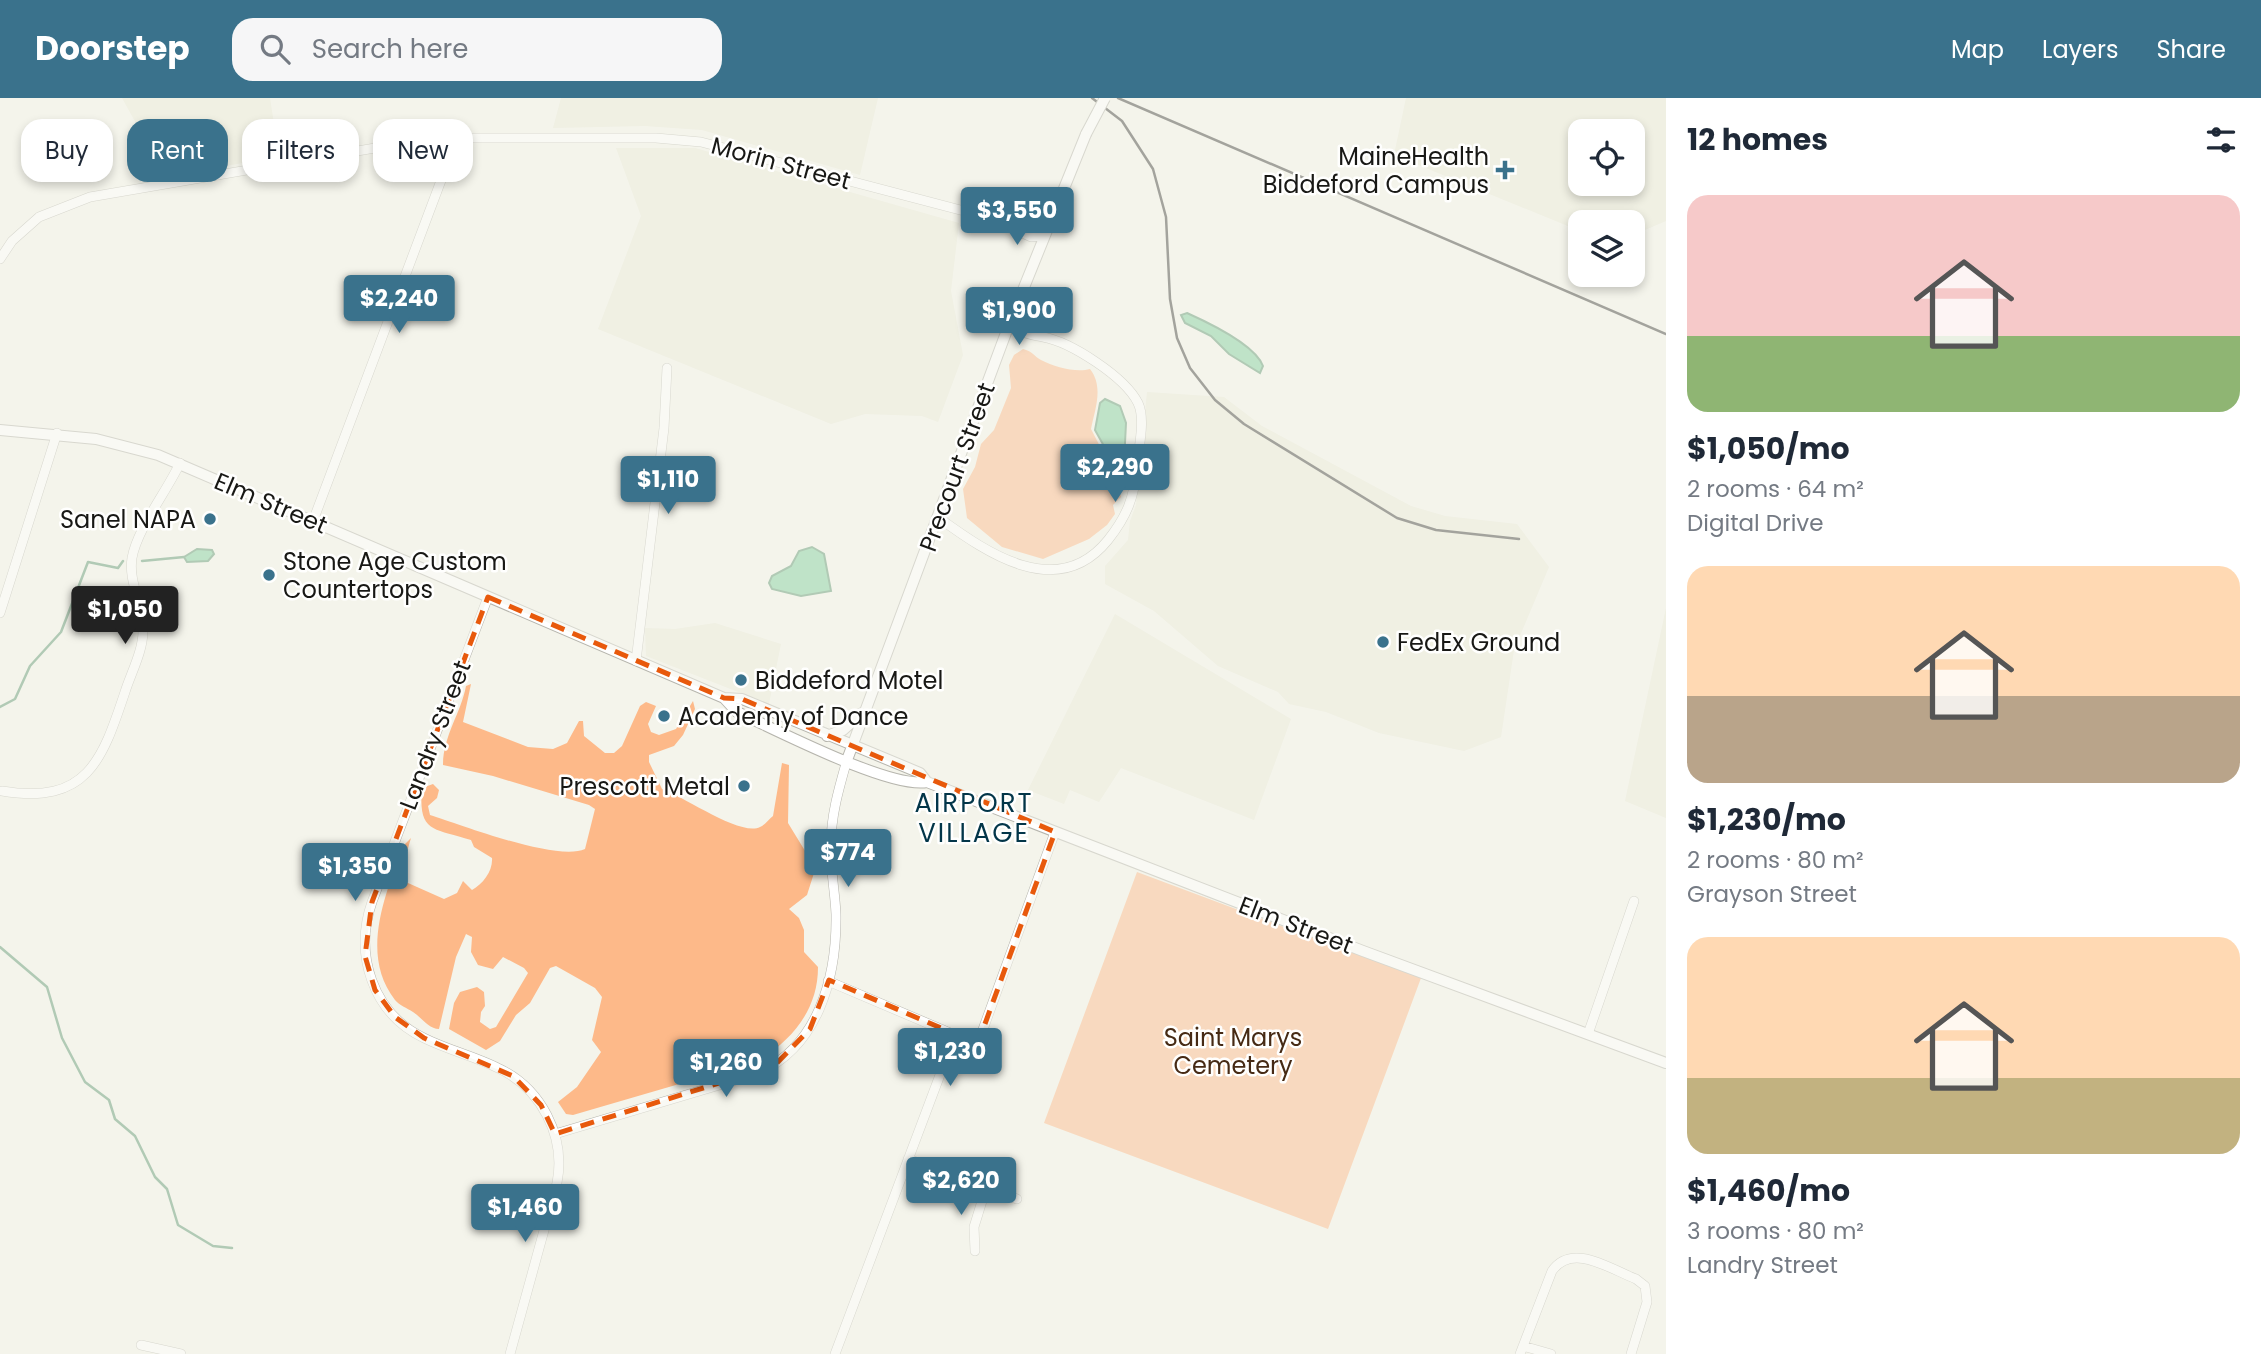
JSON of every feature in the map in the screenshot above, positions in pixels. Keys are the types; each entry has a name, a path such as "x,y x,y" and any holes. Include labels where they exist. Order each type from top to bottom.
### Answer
{"main road":[{"name":"Precourt Street","path":"847,760 1043,236 1086,134 1105,98"},
{"name":"Elm Street","path":"0,430 57,433 120,444 180,463 724,698 742,699 920,773 927,782 1666,1063"},
{"name":"Elm Street","path":"724,698 737,712 847,760 914,785 927,782"},
{"path":"827,736 849,727 867,708"}],"street":[{"name":"Morin Street","path":"473,138 656,138 701,142 998,222 1033,229 1043,236"},
{"name":"Morin Street","path":"0,259 12,241 39,217 90,197 373,148"},
{"path":"313,521 440,182"},
{"path":"939,518 996,557 1035,567 1058,569 1086,561 1124,519 1135,487 1140,419 1138,404 1126,388 1098,365 1023,323 1010,322"},
{"path":"636,661 664,436 667,368"},
{"path":"0,613 57,433"},
{"path":"2,791 34,796 58,791 86,773 104,750 143,634 134,586 132,554 141,532 180,463"},
{"name":"Landry Street","path":"488,597 372,902 365,926 365,956 375,990 395,1017 424,1038 513,1076 541,1105 555,1134 559,1162 557,1183 510,1354"},
{"path":"555,1134 765,1071 790,1054 807,1035 820,1008 828,981 835,935 831,832 847,760"},
{"path":"828,981 972,1040 982,1032 1055,832"},
{"path":"1588,1034 1634,901"},
{"path":"835,1354 955,1035"},
{"path":"908,1159 1017,1199"},
{"path":"975,1251 974,1227 986,1188"},
{"path":"1551,1354 1522,1350 1552,1271 1563,1258 1577,1256 1636,1279 1646,1289 1647,1302 1631,1354"},
{"path":"141,1345 181,1354"}],"highlighted area":[{"path":"488,597 724,698 742,699 1055,832 982,1032 969,1040 829,980 810,1029 774,1066 555,1134 541,1105 513,1076 424,1038 395,1017 375,990 365,956 372,902"}],"shaded area":[{"path":"122,98 270,98 273,119 242,119 242,163 228,166 228,119 134,119"},
{"path":"561,98 878,98 860,175 702,130 645,126 553,128"},
{"name":"MaineHealth Biddeford Campus","path":"1406,98 1666,98 1666,221 1645,230 1645,210 1568,210 1568,226 1394,155"},
{"path":"616,148 695,148 959,223 951,291 963,355 938,422 922,416 865,414 831,424 598,329 641,216"},
{"path":"1187,313 1230,335 1251,350 1263,366 1260,373 1229,354 1211,336 1185,323 1181,315"},
{"path":"1147,392 1224,397 1262,426 1411,506 1445,516 1517,524 1549,567 1514,650 1501,737 1464,751 1379,733 1326,712 1289,704 1278,692 1218,666 1154,611 1105,584 1105,566 1128,540 1130,521 1136,505"},
{"path":"1105,399 1120,406 1126,423 1123,469 1118,471 1095,430 1100,403"},
{"path":"812,547 824,554 831,591 801,596 772,589 769,583 772,576 791,566 799,551"},
{"path":"197,549 212,550 214,554 208,561 187,562 184,557"},
{"path":"1666,608 1666,818 1625,801"},
{"path":"1115,614 1291,719 1254,820 1121,768 1099,802 1070,790 1064,804 1028,790"},
{"name":"Biddeford Motel","path":"715,623 781,644 769,704 646,656 645,628 675,629"}],"green space":[{"path":"1023,349 1059,367 1072,370 1090,369 1098,391 1091,429 1106,458 1109,486 1120,493 1121,497 1113,505 1115,514 1107,525 1089,539 1043,559 1002,547 967,518 963,489 975,467 981,444 994,430 1011,388 1009,365 1014,355"},
{"path":"471,684 463,722 528,747 553,749 567,743 579,721 583,721 584,736 605,753 614,753 622,746 640,706 646,702 656,706 648,724 651,732 659,735 676,729 693,701 695,709 683,735 674,746 649,755 649,762 662,789 726,821 751,829 764,825 773,816 782,763 789,765 788,823 810,859 814,873 807,895 789,909 799,918 804,930 804,952 818,967 817,983 808,1010 782,1043 758,1061 573,1115 566,1114 558,1102 577,1087 601,1052 592,1040 602,997 595,988 556,966 550,968 530,1003 516,1015 500,1041 486,1050 449,1029 454,1003 460,992 477,987 484,992 485,1006 480,1022 490,1029 496,1027 528,973 503,957 493,969 478,965 471,952 472,937 466,934 456,957 439,1029 435,1029 395,1000 384,982 377,943 384,903 404,845 411,838 399,879 444,899 457,893 463,881 472,890 476,887 486,877 492,863 492,858 474,847 471,840 438,830 426,821 421,803 422,788 433,784 439,790 437,798 428,806 430,815 509,841 553,851 572,852 585,849 595,809 493,776 443,765 449,734 466,686"},
{"name":"Saint Marys Cemetery","path":"1137,872 1421,978 1328,1229 1044,1123"}],"waterway":[{"path":"142,561 184,557"},
{"path":"0,707 15,699 30,666 61,632 88,562 118,568 123,561"},
{"path":"0,947 47,987 62,1038 85,1082 109,1100 115,1119 135,1136 155,1177 167,1189 178,1225 213,1246 232,1248"}],"railway":[{"path":"1092,98 1122,121 1153,169 1166,217 1170,299 1177,338 1190,368 1215,400 1244,424 1397,518 1436,530 1519,539"},
{"path":"1118,98 1666,334"}],"place":[{"name":"MaineHealth Biddeford Campus","path":"1505,170"},
{"name":"Sanel NAPA","path":"210,519"},
{"name":"Stone Age Custom Countertops","path":"269,575"},
{"name":"FedEx Ground","path":"1383,642"},
{"name":"Biddeford Motel","path":"741,680"},
{"name":"Academy of Dance","path":"664,716"},
{"name":"Prescott Metal","path":"744,786"}],"district":[{"name":"AIRPORT VILLAGE","path":"974,818"}]}
